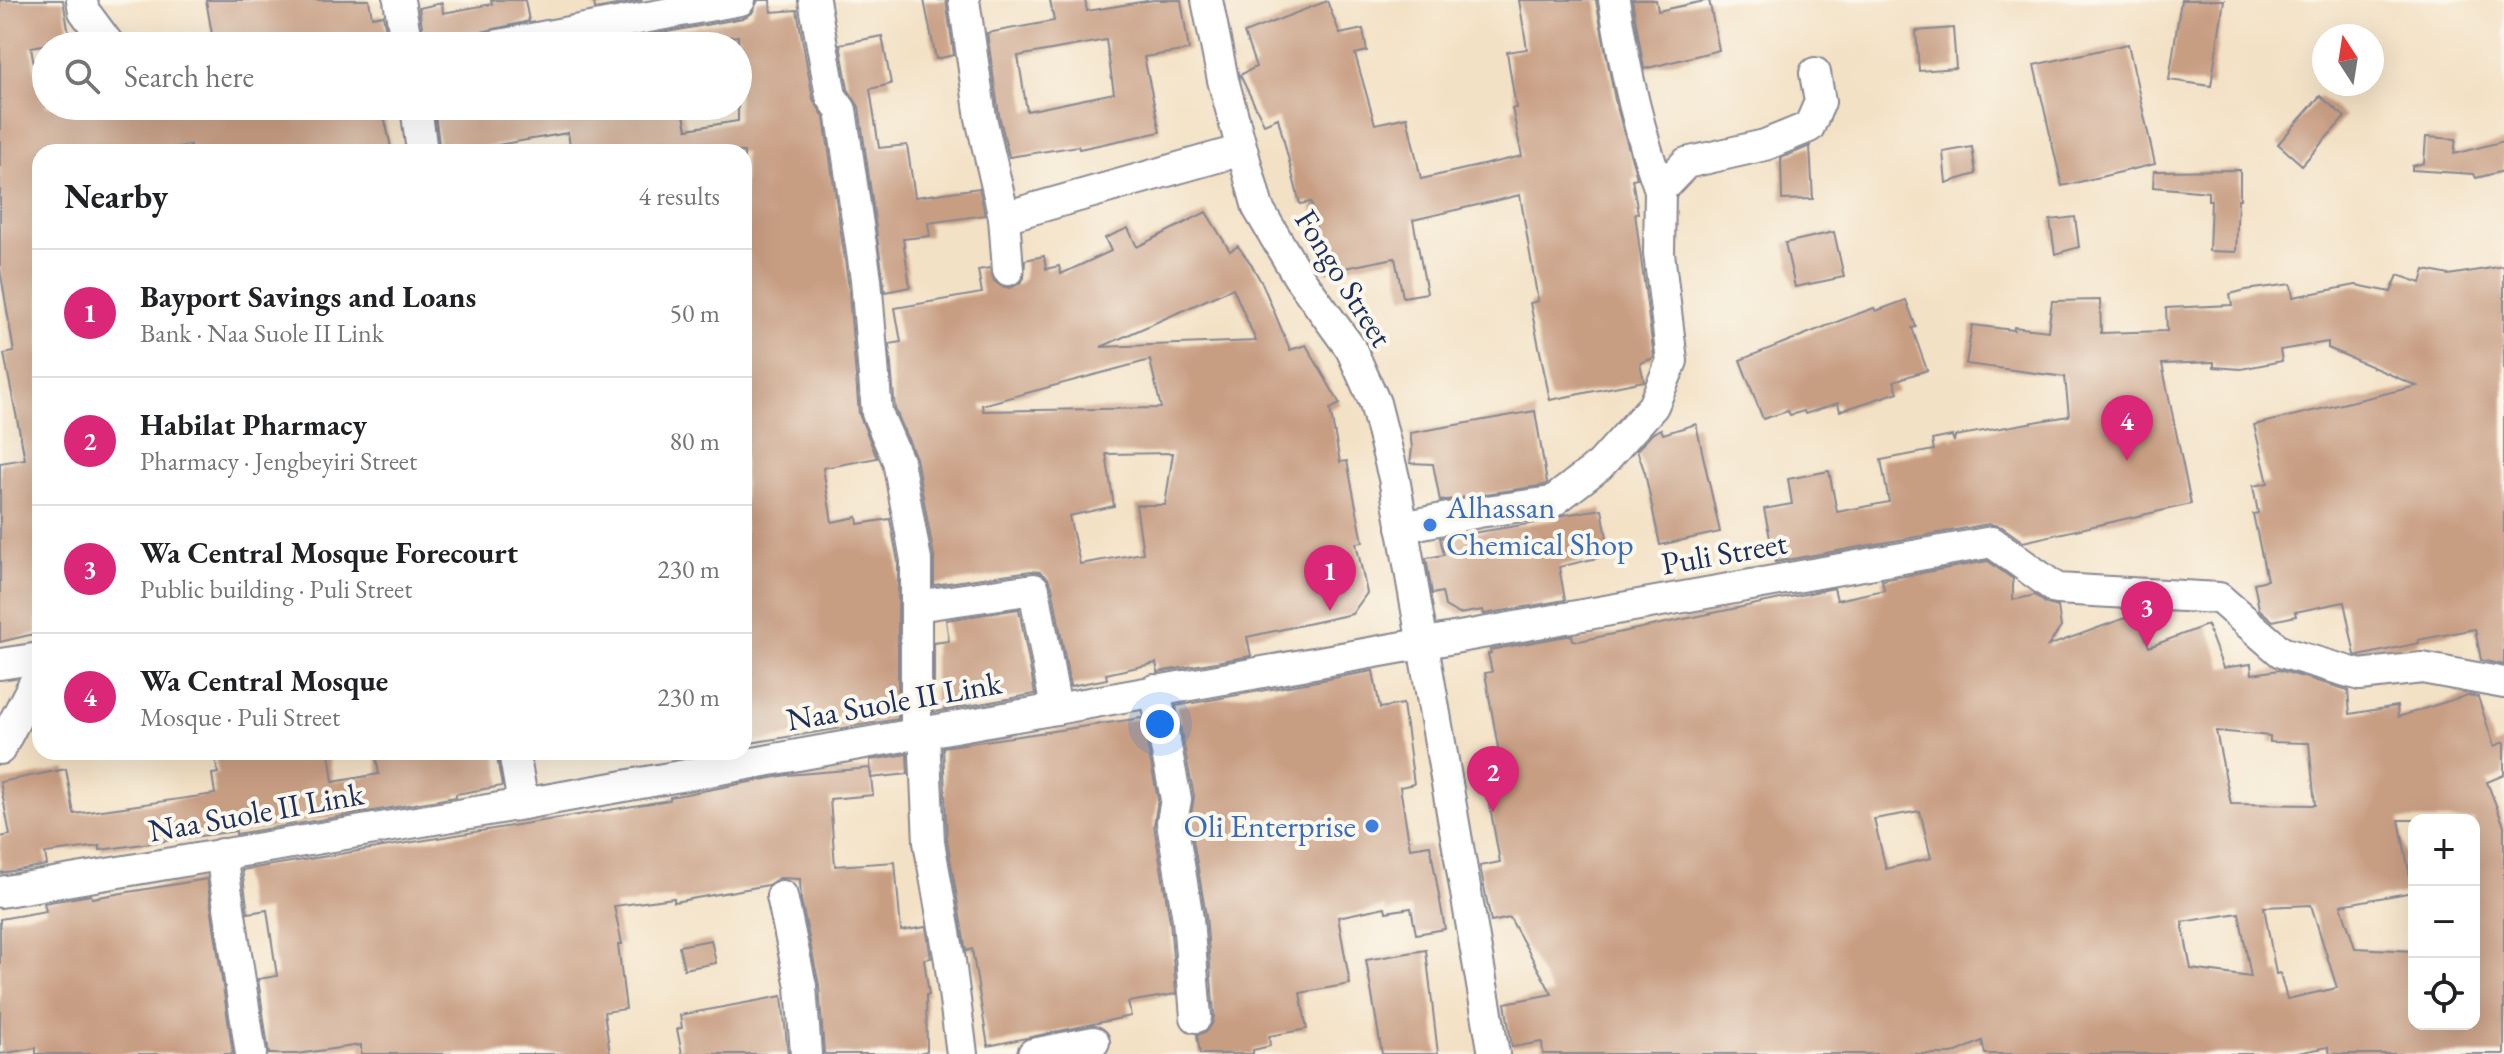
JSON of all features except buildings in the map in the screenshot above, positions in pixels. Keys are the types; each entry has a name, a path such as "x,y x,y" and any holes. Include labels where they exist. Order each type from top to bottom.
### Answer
{"street":[{"path":"82,0 84,11 100,32"},
{"path":"399,0 405,32"},
{"path":"569,32 740,0"},
{"path":"814,0 831,96 841,110 866,279 877,413 898,461 916,560 920,733 929,842 950,961 962,1054"},
{"path":"964,0 981,118 1004,217 1008,270"},
{"name":"Fongo Street","path":"1207,0 1223,80 1258,208 1298,276 1351,349 1375,403 1394,478 1494,1054"},
{"path":"1402,527 1552,502 1600,465 1653,406 1672,361 1659,253 1660,190 1642,142 1625,74 1614,0"},
{"path":"1660,190 1686,163 1765,145 1809,127 1820,102 1815,73"},
{"path":"418,120 421,144"},
{"path":"1004,217 1242,150"},
{"name":"Puli Street","path":"1421,643 1992,542 2057,589 2219,598 2281,652 2360,675 2422,668 2504,683"},
{"path":"916,606 1034,589 1056,709"},
{"name":"Naa Suole II Link","path":"0,892 523,804 1421,643"},
{"path":"0,664 32,659"},
{"path":"4,732 32,685"},
{"path":"1155,690 1176,799 1172,822 1188,919 1196,1017"},
{"path":"515,760 523,804"},
{"path":"221,854 251,1054"},
{"path":"782,896 801,986 806,1054"},
{"path":"1033,1054 1094,1042"}],"place":[{"name":"Wa Central Mosque","path":"2127,461"},
{"name":"Alhassan Chemical Shop","path":"1430,525"},
{"name":"Bayport Savings and Loans","path":"1330,611"},
{"name":"Wa Central Mosque Forecourt","path":"2147,647"},
{"name":"Habilat Pharmacy","path":"1493,812"},
{"name":"Oli Enterprise","path":"1372,826"}]}
